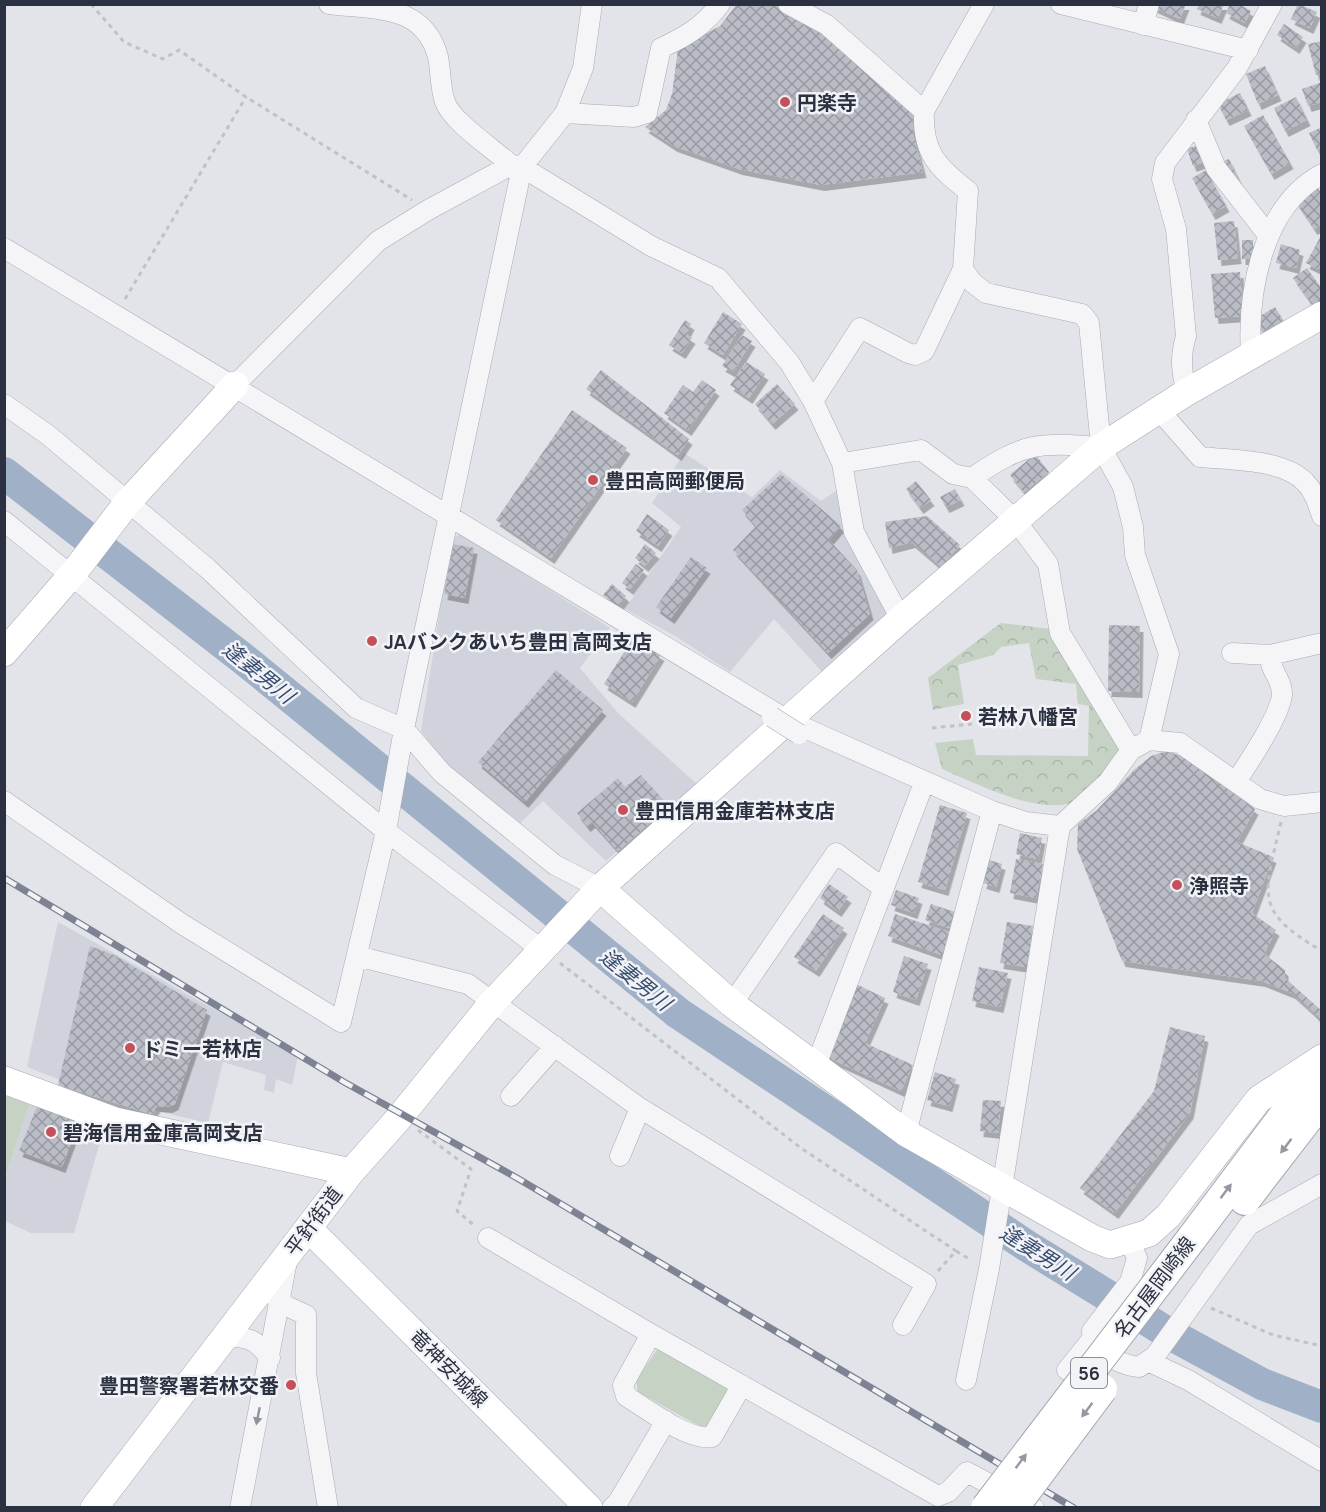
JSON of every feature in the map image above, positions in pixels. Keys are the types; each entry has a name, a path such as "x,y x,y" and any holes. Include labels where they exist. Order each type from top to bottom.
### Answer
{"main road":[{"name":"名古屋岡崎線","path":"1013,1508 1201,1242 1322,1065"},
{"name":"名古屋岡崎線","path":"986,1508 1201,1242 1320,1106"}],"street":[{"path":"329,4 412,17 429,34 438,56 445,103 456,118 517,166 661,252 718,278 789,362 813,401 842,463 854,532 901,619"},
{"path":"4,653 73,573 125,506 235,385 378,241 428,210 517,166 565,113 583,68 592,4"},
{"path":"565,113 634,117 647,113 661,48 684,37 709,19 720,4"},
{"path":"788,4 827,25 924,111"},
{"path":"813,401 860,328 908,353 915,355 924,351 963,269 968,191 941,168 928,152 923,129 924,111 984,4"},
{"path":"1062,4 1248,50"},
{"path":"1143,25 1149,4"},
{"path":"1187,392 1182,375 1181,353 1186,336 1176,229 1162,179 1165,163 1248,50 1272,4"},
{"path":"1196,120 1216,168 1268,235"},
{"path":"4,801 182,924 341,1022 387,826 517,166"},
{"path":"1251,355 1250,339 1256,287 1268,235 1286,203 1307,181 1322,174"},
{"path":"4,248 449,515 787,724 992,812 1026,822 1060,826"},
{"path":"963,269 973,283 986,293 1082,314 1089,323 1101,447 1123,487 1133,527 1135,555 1169,654 1149,740"},
{"name":"平針街道","path":"94,1508 351,1172 399,1118 492,1003 595,892 787,724 901,619 1101,447 1187,392 1322,315"},
{"path":"4,404 48,435 125,506 207,568 356,708 404,733 442,773 511,830 555,865 595,892 732,1004 815,1068 906,1133 1092,1239 1110,1245 1149,1233 1168,1216 1259,1099 1322,1058"},
{"path":"1159,410 1200,457 1246,461 1285,469 1305,482 1315,497 1322,516"},
{"path":"972,478 997,460 1029,446 1057,443 1101,447"},
{"path":"842,463 921,450 953,474 972,478 1016,521 1048,564 1060,633 1131,750"},
{"path":"4,521 73,573 387,826 543,948"},
{"path":"1232,653 1270,655 1322,643"},
{"path":"1236,782 1259,745 1282,696 1281,685 1270,663 1270,655"},
{"path":"966,1380 989,1269 1060,826 1108,782 1131,750 1149,740 1180,743 1260,799 1284,806 1322,802"},
{"path":"815,1068 924,783"},
{"path":"906,1133 992,812"},
{"path":"732,1004 836,852 883,888"},
{"path":"357,956 468,984 640,1108 926,1284 903,1325"},
{"path":"511,1096 555,1046"},
{"path":"4,1080 115,1121 351,1172"},
{"path":"620,1156 640,1108"},
{"path":"1092,1335 1095,1346 1128,1366 1139,1367 1153,1359 1249,1225 1322,1184"},
{"name":"竜神安城線","path":"308,1228 589,1508"},
{"path":"488,1238 651,1334 938,1496 948,1492 967,1472 1034,1508"},
{"path":"1067,1370 1130,1282 1137,1258 1130,1240"},
{"path":"240,1508 288,1255"},
{"path":"278,1302 306,1315 306,1373 328,1508"},
{"path":"651,1334 623,1384 626,1396 666,1421 703,1439 712,1437 742,1385"},
{"path":"226,1337 245,1336 255,1342 270,1358"},
{"path":"1153,1359 1322,1461"},
{"path":"612,1508 618,1502 666,1421"}],"path":[{"path":"91,4 124,42 163,59 179,50 246,97 428,210"},
{"path":"116,315 246,97"},
{"path":"932,728 972,724"},
{"path":"1284,806 1266,889 1275,918 1299,938 1322,951"},
{"path":"543,948 801,1148 956,1251 989,1269"},
{"path":"399,1118 434,1140 471,1169 458,1211 488,1238"},
{"path":"926,1284 956,1251"},
{"path":"1193,1306 1273,1335 1322,1346"}],"shaded area":[{"path":"684,453 752,497 780,470 821,501 836,491 846,529 861,567 889,615 823,673 774,619 730,672 677,637 625,609 681,527 652,503"},
{"path":"460,534 610,628 580,668 619,714 697,784 606,861 543,801 517,826 445,763 421,731 451,539"},
{"path":"58,922 298,1056 292,1085 276,1079 274,1093 264,1090 266,1075 223,1062 208,1123 114,1101 27,1067"},
{"path":"32,1096 106,1121 74,1233 31,1233 5,1221 5,1178"}],"green space":[{"path":"1001,623 1050,629 1125,742 1091,791 1072,803 1055,805 1015,798 942,769 935,743 973,739 976,755 1088,756 1089,706 1078,704 1076,684 1036,679 1029,643 1001,647 993,655 958,665 964,704 933,710 928,678"},
{"path":"5,1088 32,1096 5,1178"},
{"path":"661,1347 727,1387 729,1394 710,1426 701,1427 638,1392 636,1380"}],"building":[{"name":"円楽寺","path":"737,4 775,4 818,28 912,111 914,138 923,172 821,185 739,169 674,146 645,127 666,110 672,94 678,49 720,26"},
{"path":"1155,4 1186,4 1180,19 1154,7"},
{"path":"1199,4 1224,4 1218,18 1197,9"},
{"path":"1230,4 1239,4 1251,11 1245,23 1226,13"},
{"path":"1298,4 1317,12 1310,28 1291,19"},
{"path":"1284,24 1303,37 1296,48 1277,35"},
{"path":"1322,41 1322,73 1316,75 1308,44"},
{"path":"1265,66 1278,95 1258,104 1246,74"},
{"path":"1322,82 1322,102 1308,106 1302,89"},
{"path":"1240,93 1248,110 1226,120 1218,104"},
{"path":"1296,97 1307,120 1285,131 1274,108"},
{"path":"1263,115 1290,163 1271,174 1244,126"},
{"path":"1322,127 1322,148 1317,150 1309,133"},
{"path":"1198,145 1204,162 1193,166 1187,149"},
{"path":"1229,159 1245,192 1222,162"},
{"path":"1206,170 1226,206 1212,214 1192,178"},
{"path":"1317,187 1322,194 1322,224 1314,229 1296,202"},
{"path":"1234,221 1238,258 1218,260 1214,223"},
{"path":"1322,234 1322,263 1318,269 1306,263"},
{"path":"1242,240 1253,240 1253,259 1242,259"},
{"path":"1281,244 1300,250 1296,268 1276,263"},
{"path":"1307,268 1322,289 1322,300 1313,306 1293,278"},
{"path":"1240,272 1243,316 1215,318 1211,274"},
{"path":"1275,307 1283,320 1262,332 1255,319"},
{"path":"723,312 742,324 723,355 704,343"},
{"path":"685,320 691,324 686,334 692,338 682,353 669,345"},
{"path":"742,335 752,341 733,372 722,366"},
{"path":"746,362 765,374 749,398 730,385"},
{"path":"601,370 689,439 678,455 586,389"},
{"path":"702,380 716,390 688,430 664,413 683,385 693,392"},
{"path":"777,384 795,404 772,424 755,404"},
{"path":"572,410 627,448 551,558 496,520"},
{"path":"1035,454 1049,472 1024,492 1010,475"},
{"path":"781,474 841,526 829,540 857,570 870,614 828,653 733,550 756,526 742,510"},
{"path":"916,481 931,500 920,508 906,489"},
{"path":"955,489 961,500 946,507 940,497"},
{"path":"647,514 669,530 658,546 636,531"},
{"path":"927,516 960,545 941,567 912,542 889,548 885,522"},
{"path":"453,544 474,548 465,598 444,594"},
{"path":"645,544 656,553 645,566 635,558"},
{"path":"691,557 707,568 671,618 656,607"},
{"path":"636,564 644,570 630,589 622,583"},
{"path":"612,584 626,596 618,607 603,595"},
{"path":"1109,625 1140,626 1139,692 1108,691"},
{"path":"633,638 661,655 632,702 604,684"},
{"path":"556,670 603,710 525,802 478,762"},
{"name":"浄照寺","path":"1166,751 1190,759 1255,809 1237,842 1273,857 1252,913 1276,930 1264,954 1285,970 1285,978 1322,1011 1322,1024 1314,1013 1292,993 1262,981 1122,961 1077,849 1078,824 1097,810 1134,770 1151,756"},
{"name":"豊田信用金庫若林支店","path":"641,775 669,806 618,851 592,822 587,826 577,813 618,778 625,787"},
{"path":"940,805 967,813 945,890 918,882"},
{"path":"1020,833 1042,838 1038,859 1016,854"},
{"path":"1016,859 1043,864 1036,898 1010,893"},
{"path":"989,860 1002,864 996,887 983,883"},
{"path":"829,884 848,897 838,911 820,898"},
{"path":"896,890 919,898 914,913 891,905"},
{"path":"931,904 955,912 949,928 925,920"},
{"path":"823,914 844,928 816,971 794,957"},
{"path":"895,914 949,932 942,955 888,936"},
{"path":"1007,922 1033,926 1027,967 1000,963"},
{"name":"ドミー若林店","path":"90,946 114,955 207,1010 175,1104 169,1107 157,1106 152,1114 58,1085"},
{"path":"904,956 928,964 916,1000 893,992"},
{"path":"979,967 1008,973 1000,1007 972,1001"},
{"path":"856,984 885,998 865,1043 913,1065 901,1091 823,1055"},
{"path":"1170,1027 1205,1036 1190,1113 1115,1213 1080,1188 1154,1091"},
{"path":"935,1072 956,1079 949,1106 927,1100"},
{"name":"碧海信用金庫高岡支店","path":"41,1097 82,1113 62,1167 19,1151"},
{"path":"983,1100 1001,1101 998,1133 980,1131"}],"waterway":[{"name":"逢妻男川","path":"4,473 246,661 678,1013 1027,1246 1168,1333 1262,1384 1322,1407"}],"railway":[{"path":"4,878 344,1082 517,1178 1074,1508"}],"place":[{"name":"円楽寺","path":"785,102"},
{"name":"豊田高岡郵便局","path":"593,480"},
{"name":"JAバンクあいち豊田 高岡支店","path":"372,641"},
{"name":"若林八幡宮","path":"966,716"},
{"name":"豊田信用金庫若林支店","path":"623,810"},
{"name":"浄照寺","path":"1177,885"},
{"name":"ドミー若林店","path":"130,1048"},
{"name":"碧海信用金庫高岡支店","path":"51,1132"},
{"name":"豊田警察署若林交番","path":"291,1385"}]}
